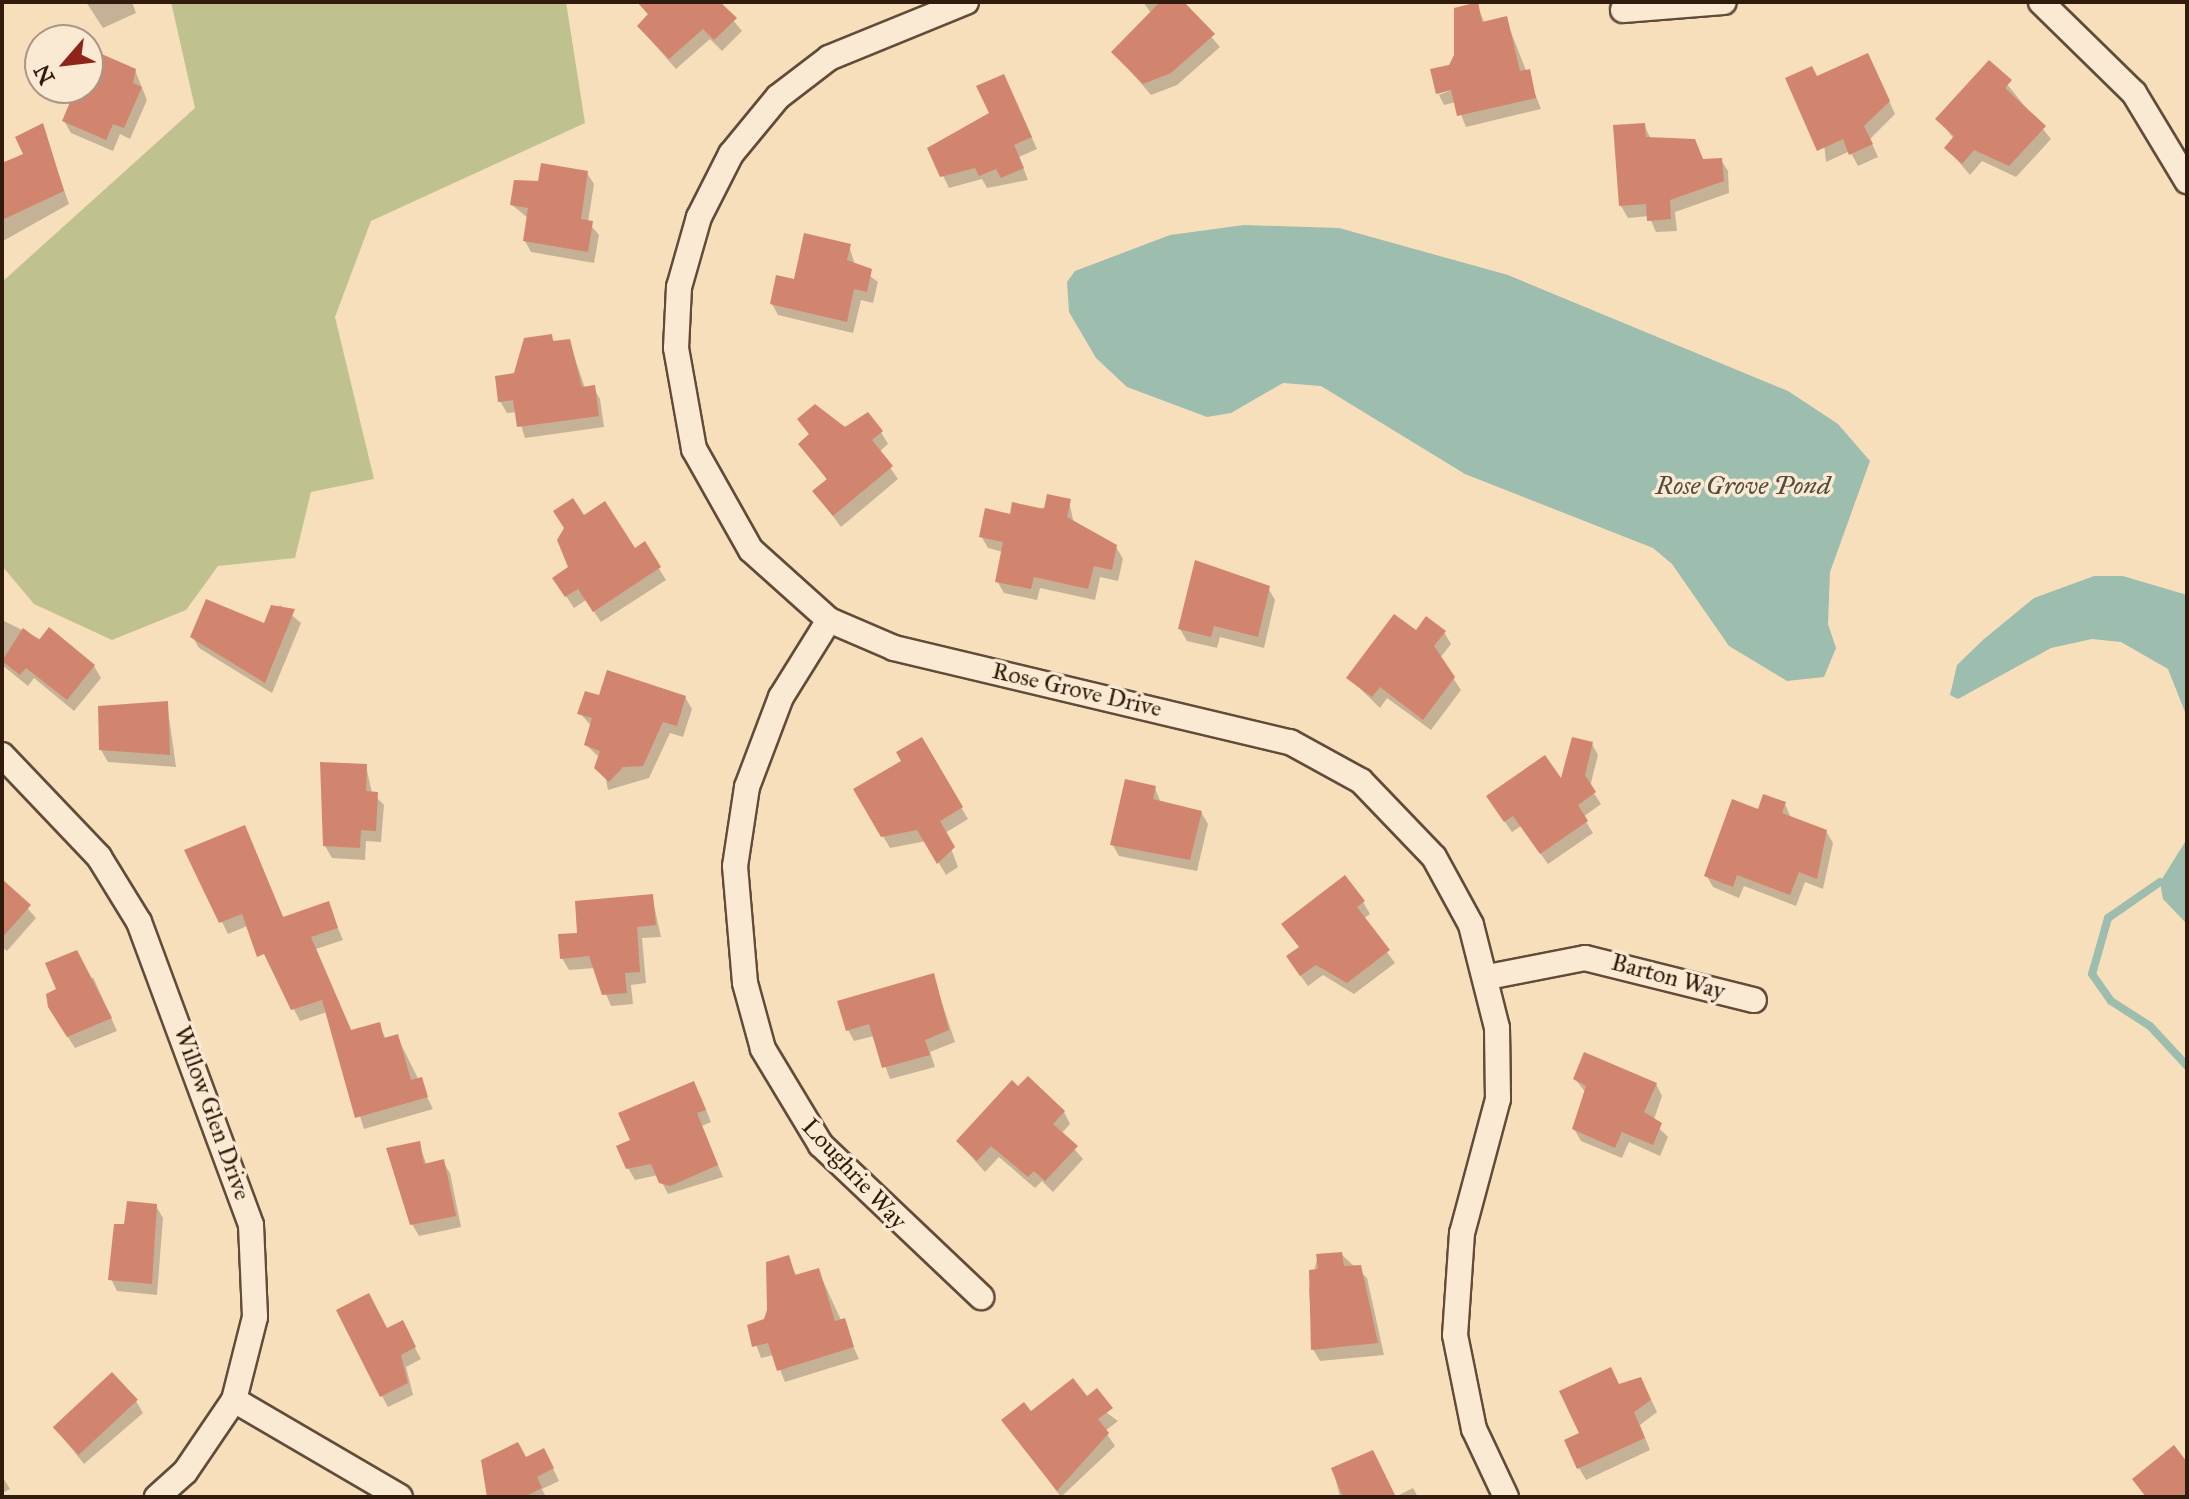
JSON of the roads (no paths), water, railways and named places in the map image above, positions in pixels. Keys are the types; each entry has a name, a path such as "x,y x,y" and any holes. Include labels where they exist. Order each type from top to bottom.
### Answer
{"street":[{"name":"Rose Grove Drive","path":"966,2 860,42 778,97 714,185 679,287 679,386 709,485 751,550 829,620 929,657 1247,728 1329,761 1387,804 1434,857 1471,925 1488,977 1498,1099 1462,1233 1455,1335 1474,1429 1506,1497"},
{"path":"1623,10 1724,2"},
{"path":"2041,2 2134,93 2187,181"},
{"name":"Loughrie Way","path":"829,620 781,697 747,787 735,866 745,983 774,1071 821,1145 981,1297"},
{"name":"Willow Glen Drive","path":"2,755 99,857 139,922 240,1185 257,1270 255,1317 234,1400 185,1472 157,1497"},
{"name":"Barton Way","path":"1488,977 1563,960 1607,960 1754,1000"},
{"path":"234,1400 400,1497"}],"water":[{"name":"Rose Grove Pond","path":"1244,225 1339,228 1508,275 1788,391 1838,424 1870,461 1830,572 1828,624 1836,648 1824,677 1787,681 1729,646 1672,564 1653,548 1465,474 1321,386 1283,383 1231,413 1207,417 1127,387 1096,358 1069,312 1067,282 1075,271 1170,235"},
{"path":"2094,576 2123,576 2187,595 2187,717 2168,669 2121,642 2092,639 2051,648 1958,699 1950,695 1957,665 1984,639 2034,598"},
{"path":"2187,839 2187,924 2163,899 2160,882"}],"waterway":[{"path":"2160,882 2108,918 2092,974 2111,1001 2150,1026 2187,1066"}]}
